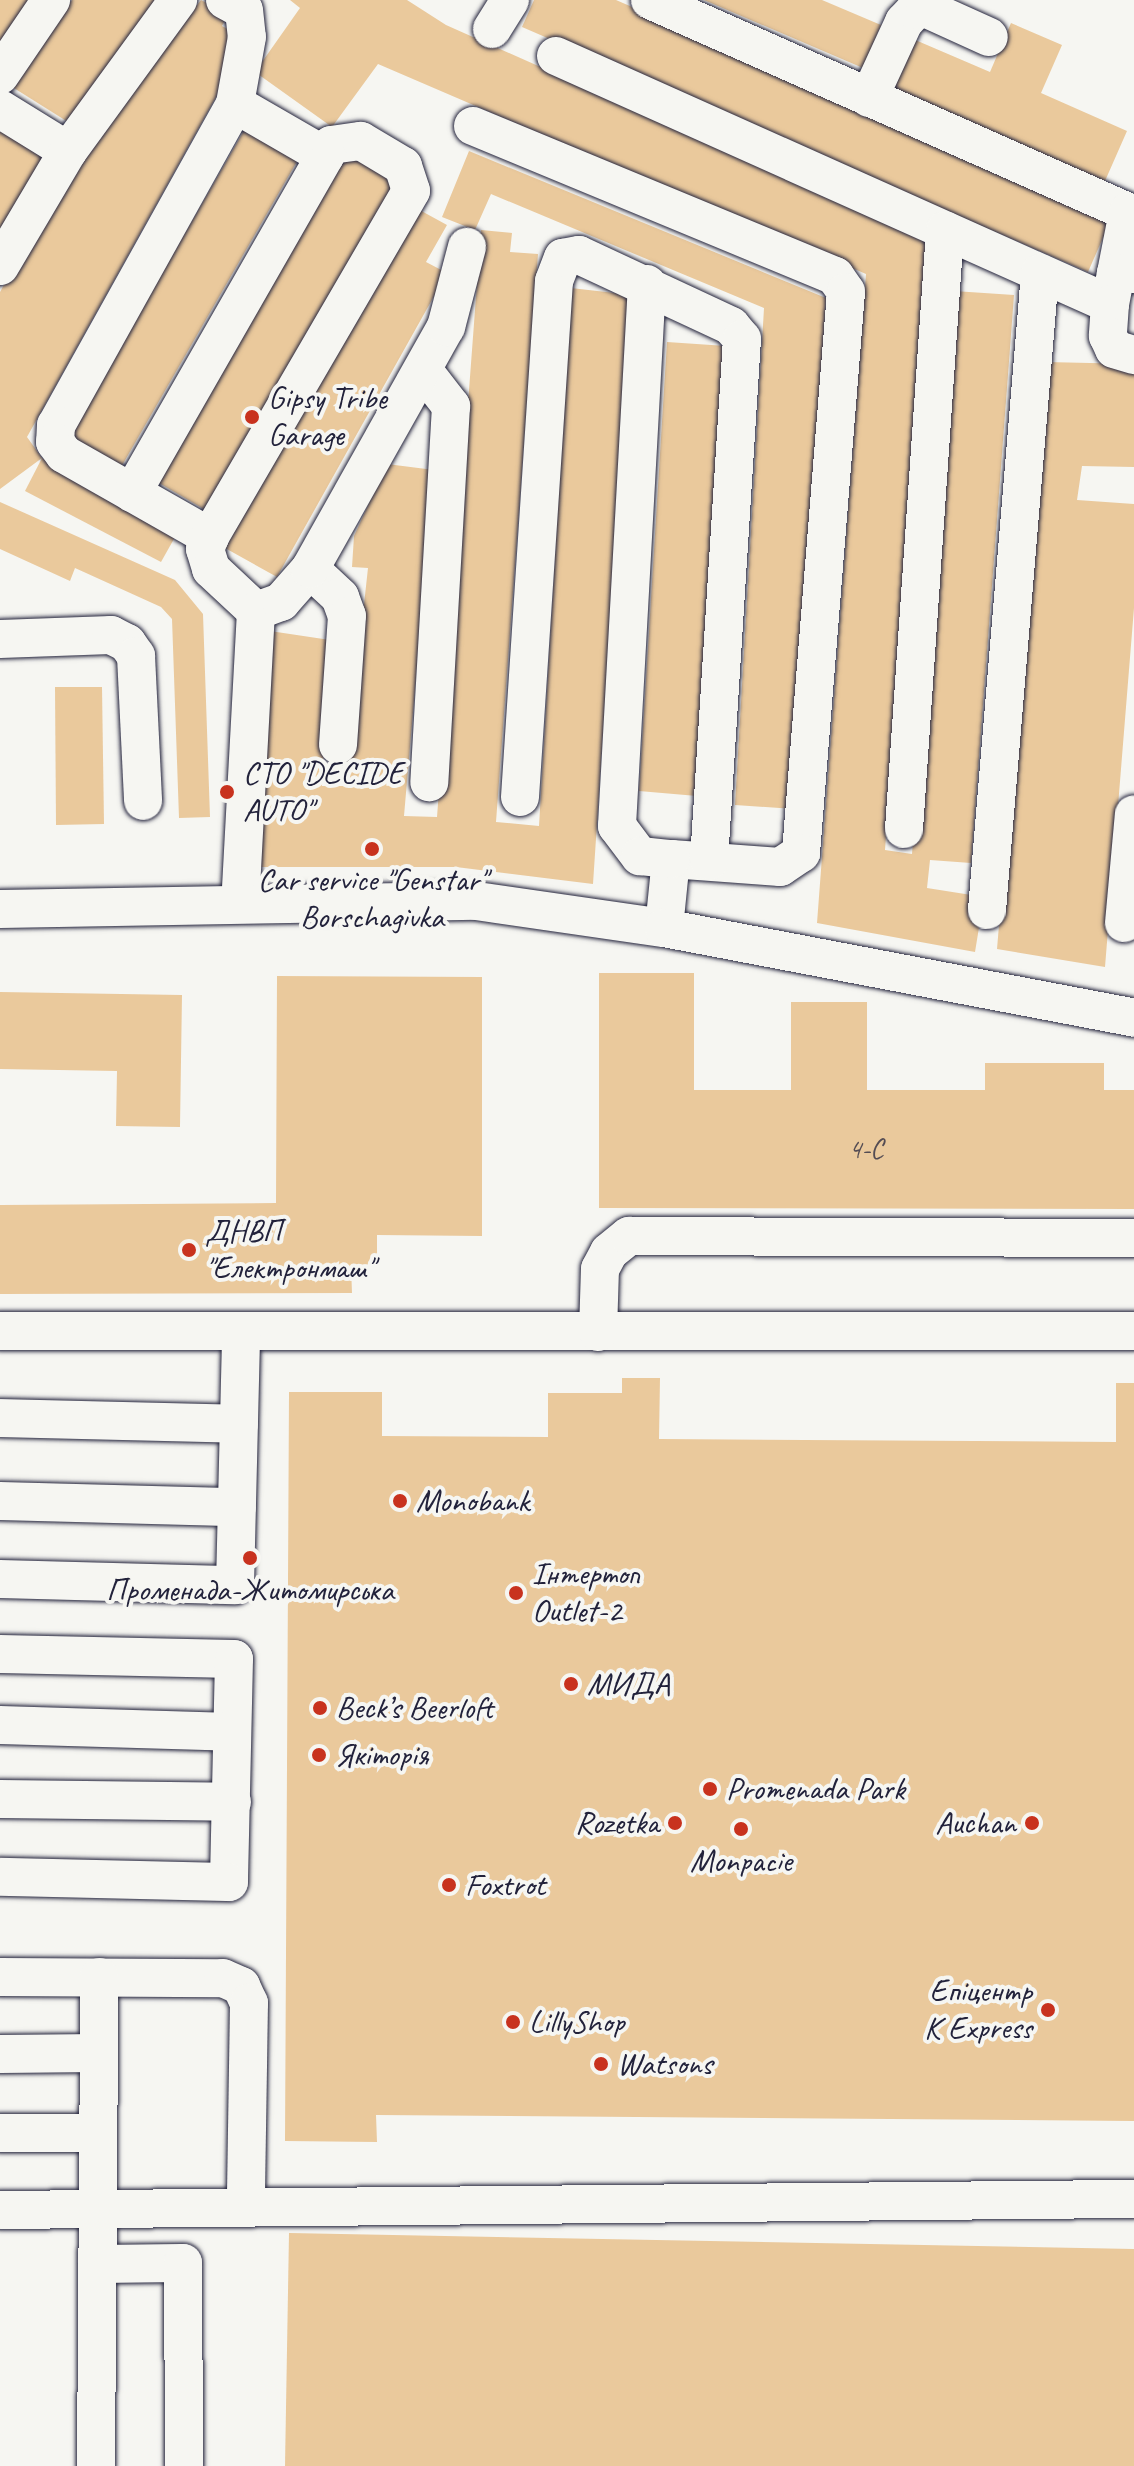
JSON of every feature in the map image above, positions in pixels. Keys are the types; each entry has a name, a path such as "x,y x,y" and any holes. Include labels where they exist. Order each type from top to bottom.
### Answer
{"lane":[{"path":"0,75 51,0"},
{"path":"0,266 68,151 178,0"},
{"path":"210,537 64,454 55,442 56,425 235,104 247,37 244,10 225,0"},
{"path":"650,0 869,98 1131,201 1120,284 1108,336 1114,349 1134,355"},
{"path":"869,98 904,22 915,10 925,8 989,37"},
{"path":"556,56 1040,273 1120,284"},
{"path":"235,104 325,156"},
{"path":"0,109 68,151"},
{"path":"473,126 835,276 846,292 801,853 780,867 640,856 617,826 647,284"},
{"path":"132,493 331,145 361,141 403,166 411,191 205,549 211,569 256,611"},
{"path":"904,829 945,230"},
{"path":"256,611 281,602 310,569 446,327 467,247"},
{"path":"520,797 554,281 563,258 579,255 647,284 731,326 742,339 709,861"},
{"path":"987,910 1040,273"},
{"path":"423,370 451,406 429,782"},
{"path":"310,569 340,597 347,616 338,745"},
{"path":"240,903 256,611"},
{"path":"0,639 111,635 127,643 136,656 143,801"},
{"path":"1124,923 1131,879 1134,814"},
{"path":"664,928 671,859"},
{"path":"0,909 476,901 664,928 1134,1018"},
{"path":"598,1332 600,1269 609,1252 629,1236 1134,1238"},
{"path":"0,1331 1134,1331"},
{"path":"0,1579 235,1585 241,1332"},
{"path":"0,1418 239,1424"},
{"path":"0,1501 237,1507"},
{"path":"0,1654 234,1659 229,1882 0,1877"},
{"path":"0,1725 232,1732"},
{"path":"0,1799 232,1802"},
{"path":"0,1977 223,1978 241,1986 249,2003 246,2204"},
{"path":"96,2466 99,1977"},
{"path":"0,2054 99,2053"},
{"path":"0,2133 98,2133"},
{"path":"0,2210 246,2204 1134,2199"},
{"path":"97,2264 183,2263 184,2466"}],"building":[{"path":"0,0 34,0 0,48"},
{"path":"72,0 155,0 68,122 9,85"},
{"path":"201,0 228,14 222,26 235,33 221,88 27,437 42,458 0,489 0,292 72,162"},
{"path":"290,0 407,0 446,25 929,240 885,850 912,854 954,291 1014,295 971,863 930,860 927,888 984,897 975,952 817,923 866,274 378,64 332,127 255,72 300,8"},
{"path":"534,0 616,0 1113,215 1088,272 522,27"},
{"path":"704,0 822,0 881,25 863,68"},
{"path":"1011,23 1062,45 1041,93 1127,131 1105,181 885,85 906,36 990,72"},
{"path":"0,127 50,156 0,241"},
{"path":"246,127 299,158 120,469 67,439"},
{"path":"469,151 826,298 794,809 735,805 764,308 491,194 475,230 442,217"},
{"path":"346,153 399,184 207,511 154,480"},
{"path":"416,208 447,225 426,262 447,273 277,577 225,548"},
{"path":"481,230 512,233 510,252 538,254 496,822 539,826 571,288 632,295 593,884 456,867 256,867 270,631 330,640 322,786 344,786 368,568 352,567 354,536 387,464 434,470 404,816 437,817"},
{"path":"667,342 726,346 697,796 639,791"},
{"path":"1046,362 1134,364 1134,467 1082,466 1077,500 1134,504 1134,608 1105,967 997,949"},
{"path":"42,458 179,530 161,562 25,491"},
{"path":"0,502 175,580 203,614 210,817 179,818 172,619 161,607 75,568 70,581 0,549"},
{"path":"55,687 102,687 104,824 56,825"},
{"path":"599,973 694,973 694,1090 791,1090 791,1002 867,1002 867,1090 985,1090 985,1063 1104,1063 1104,1090 1134,1090 1134,1209 599,1208"},
{"path":"277,976 482,977 482,1236 377,1235 377,1264 351,1265 352,1293 0,1294 0,1205 276,1203"},
{"path":"0,992 182,995 180,1127 116,1126 117,1071 0,1069"},
{"name":"Promenada Park","path":"622,1378 660,1378 659,1439 1116,1442 1116,1383 1134,1383 1134,2121 376,2115 377,2142 285,2141 289,1392 382,1392 382,1436 548,1437 548,1393 622,1393"},
{"path":"289,2233 1134,2249 1134,2466 285,2466"}],"place":[{"name":"Gipsy Tribe Garage","path":"252,417"},
{"name":"СТО \"DECIDE AUTO\"","path":"227,792"},
{"name":"Car service \"Genstar\" Borschagivka","path":"372,849"},
{"name":"ДНВП \"Електронмаш\"","path":"189,1250"},
{"name":"Monobank","path":"400,1501"},
{"name":"Променада-Житомирська","path":"250,1558"},
{"name":"Інтертоп Outlet-2","path":"516,1593"},
{"name":"МИДА","path":"571,1684"},
{"name":"Beck’s Beerloft","path":"320,1708"},
{"name":"Якіторія","path":"319,1755"},
{"name":"Promenada Park","path":"710,1789"},
{"name":"Rozetka","path":"675,1823"},
{"name":"Auchan","path":"1032,1823"},
{"name":"Monpacie","path":"741,1829"},
{"name":"Foxtrot","path":"449,1885"},
{"name":"Епіцентр К Express","path":"1048,2010"},
{"name":"LillyShop","path":"513,2022"},
{"name":"Watsons","path":"601,2064"}]}
